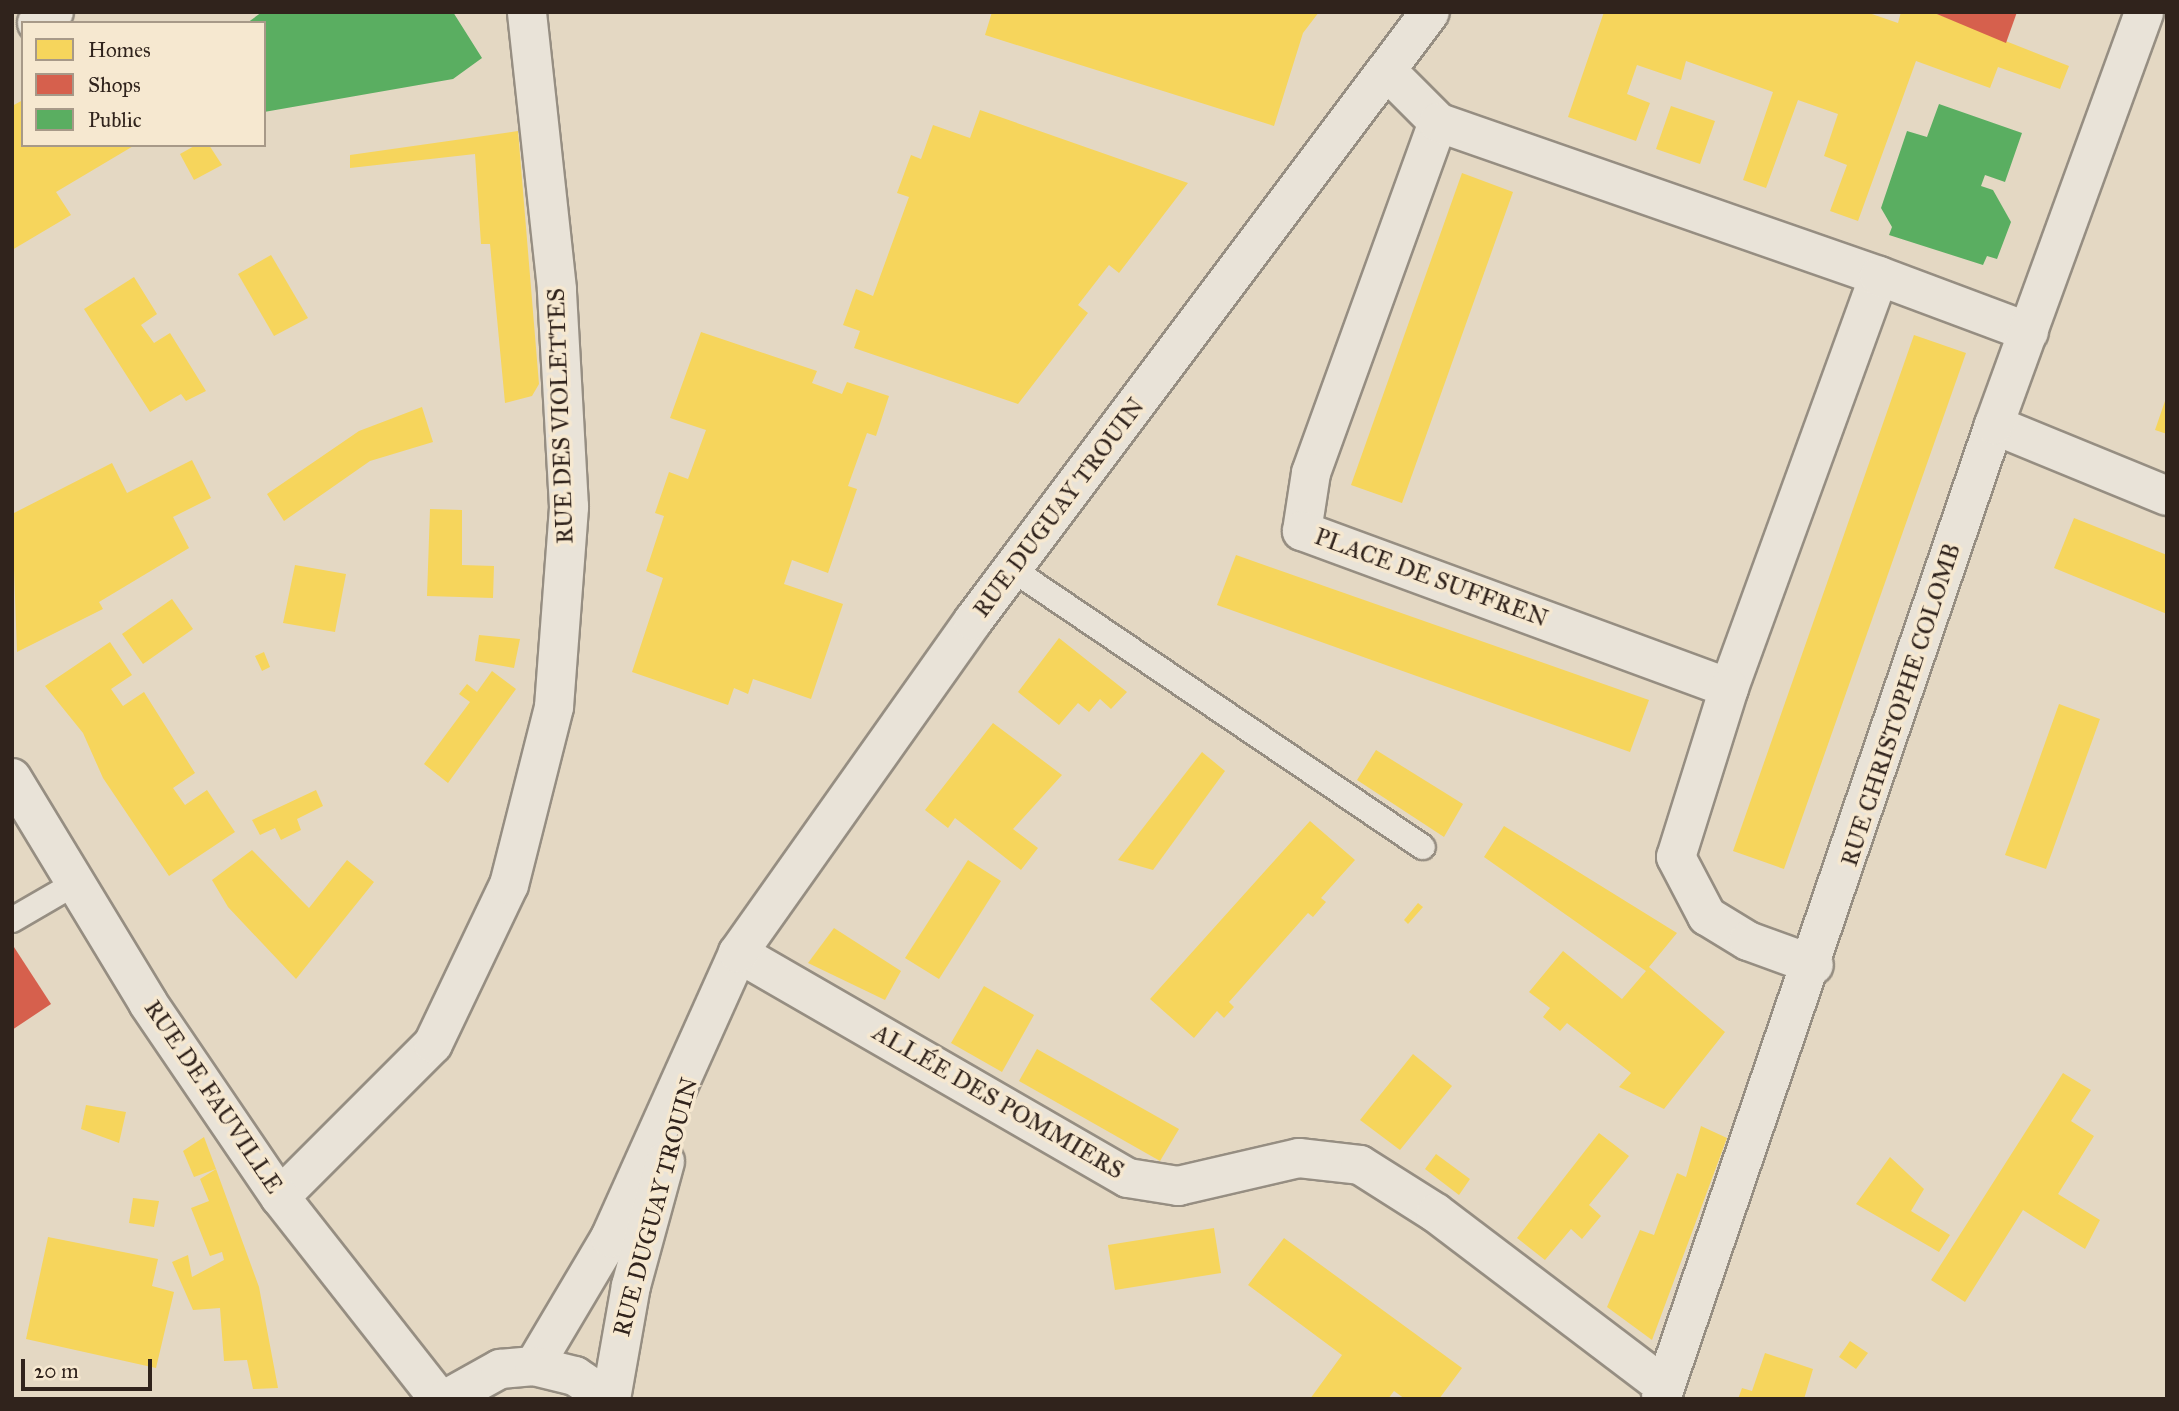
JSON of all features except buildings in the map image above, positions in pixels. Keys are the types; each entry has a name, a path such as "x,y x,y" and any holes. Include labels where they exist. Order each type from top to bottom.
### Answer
{"street":[{"name":"RUE DES VIOLETTES","path":"280,1198 433,1044 509,885 554,708 569,506 557,289 527,12"},
{"name":"RUE DUGUAY TROUIN","path":"534,1366 610,1238 738,953 1012,569 1388,72 1430,12"},
{"name":"RUE CHRISTOPHE COLOMB","path":"1663,1392 1814,965 1994,425 2144,12"},
{"path":"1388,72 1438,122 1879,276 2029,332"},
{"name":"PLACE DE SUFFREN","path":"1438,122 1311,473 1302,531 1729,688"},
{"path":"1814,965 1748,941 1707,916 1676,857 1729,688 1879,276"},
{"path":"1994,425 2167,496"},
{"name":"RUE DE FAUVILLE","path":"12,778 74,884 280,1198 439,1399"},
{"name":"ALLÉE DES POMMIERS","path":"738,953 1128,1178 1178,1186 1299,1158 1360,1165 1436,1213 1663,1392"},
{"name":"RUE DUGUAY TROUIN","path":"610,1399 631,1286 708,1017"},
{"path":"446,1399 500,1369 534,1366 575,1376 610,1399"}],"lane":[{"path":"1012,569 1423,847"},
{"path":"12,920 74,884"}]}
